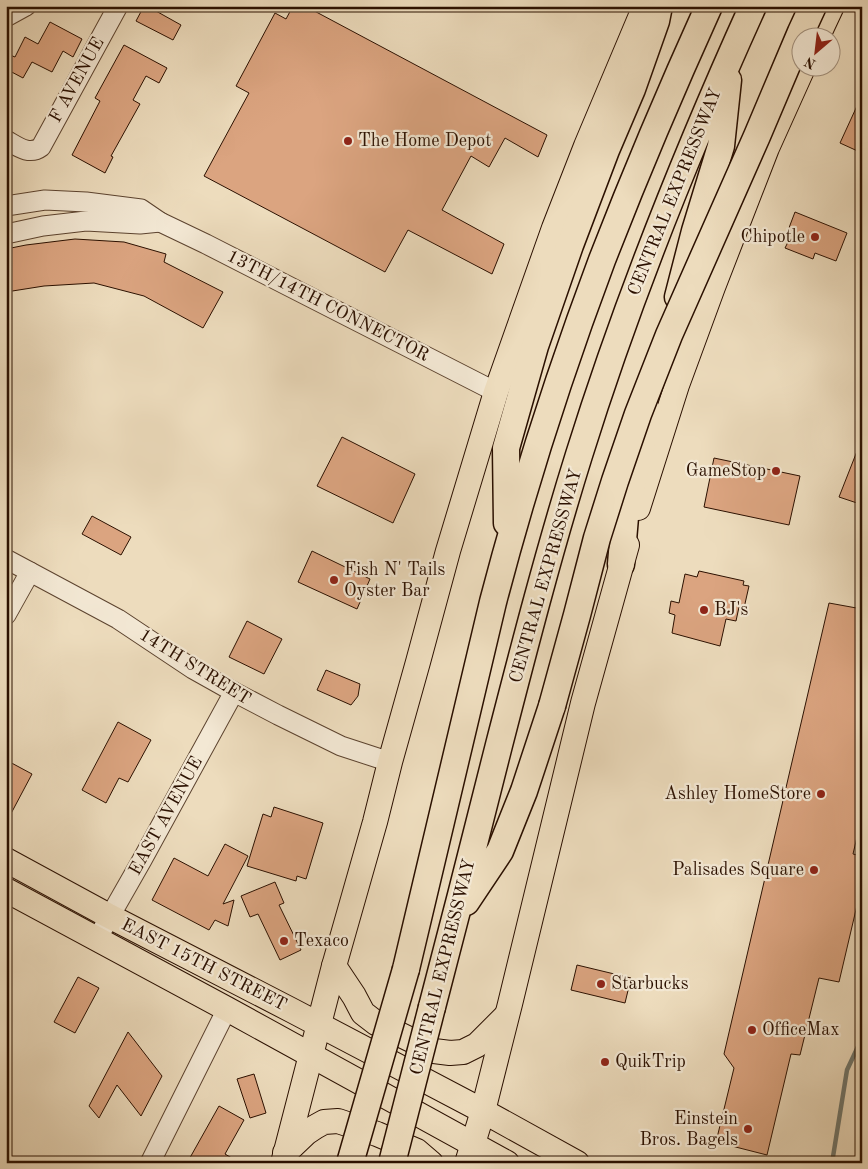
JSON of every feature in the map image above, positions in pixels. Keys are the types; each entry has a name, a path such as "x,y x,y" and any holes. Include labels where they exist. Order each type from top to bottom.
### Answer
{"highway":[{"path":"507,549 506,448 538,337 606,150 632,89 656,21 659,6"},
{"name":"CENTRAL EXPRESSWAY","path":"350,1163 406,969 507,549 550,410 602,262 640,164 709,6"},
{"name":"CENTRAL EXPRESSWAY","path":"392,1163 536,604 580,452 616,343 653,244 688,155 753,6"},
{"path":"455,920 500,851 524,792 552,706 597,538 638,414 669,335 813,6"},
{"path":"621,564 625,517 638,458 695,231 721,146 730,57"}],"main road":[{"path":"284,1158 334,966 448,550 496,392 554,228 645,6"},
{"path":"822,28 832,6"},
{"path":"470,1153 483,1111 507,1016 583,703 621,564 663,428 690,349 767,148 798,78"},
{"name":"EAST 15TH STREET","path":"6,860 109,916 483,1111 577,1163"},
{"path":"6,869 30,873"},
{"name":"EAST 15TH STREET","path":"6,890 310,1055 470,1153 507,1163"},
{"path":"334,966 363,1013 376,1023 434,1051 450,1054 463,1052 477,1046 507,1016"},
{"path":"284,1158 306,1133 314,1127 324,1122 338,1121 417,1150 431,1163"}],"street":[{"path":"6,17 26,6"},
{"name":"F AVENUE","path":"6,140 25,150 34,151 41,147 118,6"},
{"name":"13TH/14TH CONNECTOR","path":"6,206 45,200 86,202 141,209 160,222 496,392"},
{"path":"6,234 43,226 86,221 140,224 160,222"},
{"name":"14TH STREET","path":"6,559 118,619 193,669 234,692 341,746 390,762"},
{"path":"6,615 30,572"},
{"name":"EAST AVENUE","path":"97,939 234,692"},
{"path":"150,1163 227,1009"}],"building":[{"path":"144,6 181,25 173,40 136,21"},
{"name":"The Home Depot","path":"293,6 305,6 547,135 538,157 505,138 489,167 471,156 442,210 504,244 492,274 408,230 385,272 204,176 249,93 236,86 275,13 286,19"},
{"path":"50,22 82,39 73,57 63,51 52,72 32,62 23,78 6,69 6,63 10,55 15,57 25,37 38,44"},
{"path":"124,45 167,68 159,83 146,76 133,100 140,104 111,156 113,157 105,173 72,155 100,101 95,98"},
{"path":"862,95 862,153 840,143"},
{"name":"Chipotle","path":"795,212 847,233 836,261 815,253 813,259 785,248 788,242 784,241"},
{"path":"75,239 124,242 166,254 164,262 223,292 203,328 144,296 94,283 44,286 6,292 6,249"},
{"path":"342,437 415,474 393,523 317,486"},
{"path":"861,441 862,498 860,504 839,497"},
{"path":"714,458 800,476 789,525 704,507"},
{"path":"92,516 131,537 121,555 82,534"},
{"name":"Fish N' Tails Oyster Bar","path":"312,551 370,579 357,609 298,582"},
{"name":"BJ's","path":"699,571 744,581 743,585 749,586 744,608 739,607 736,621 726,619 720,646 672,633 675,615 669,613 671,601 679,603 685,574 697,577"},
{"name":"Palisades Square","path":"829,603 862,609 862,816 853,854 862,856 862,884 839,982 819,978 800,1055 791,1054 767,1155 716,1142 734,1068 724,1054"},
{"path":"247,621 282,639 264,674 229,657"},
{"path":"326,670 360,684 358,696 351,705 317,690"},
{"path":"118,722 151,740 128,782 119,778 106,803 82,790"},
{"path":"6,760 32,774 6,823"},
{"path":"274,807 323,823 306,879 297,876 296,881 247,866 263,814 271,817"},
{"path":"225,844 248,856 223,904 234,900 228,926 215,920 209,930 152,900 174,858 208,876"},
{"path":"275,882 284,903 279,905 301,950 280,960 258,914 250,917 241,896"},
{"name":"Starbucks","path":"577,965 631,978 625,1003 571,990"},
{"path":"78,977 99,988 75,1033 54,1022"},
{"path":"128,1032 162,1076 141,1116 117,1085 99,1118 89,1106"},
{"path":"254,1074 266,1113 250,1118 237,1079"},
{"path":"219,1106 244,1120 225,1154 240,1163 187,1163"}],"waterway":[{"path":"832,1163 847,1070 862,1038"}],"place":[{"name":"The Home Depot","path":"348,141"},
{"name":"Chipotle","path":"815,237"},
{"name":"GameStop","path":"776,471"},
{"name":"Fish N' Tails Oyster Bar","path":"334,580"},
{"name":"BJ's","path":"704,610"},
{"name":"Ashley HomeStore","path":"821,794"},
{"name":"Palisades Square","path":"814,870"},
{"name":"Texaco","path":"284,941"},
{"name":"Starbucks","path":"601,984"},
{"name":"OfficeMax","path":"752,1030"},
{"name":"QuikTrip","path":"605,1062"},
{"name":"Einstein Bros. Bagels","path":"748,1129"}]}
